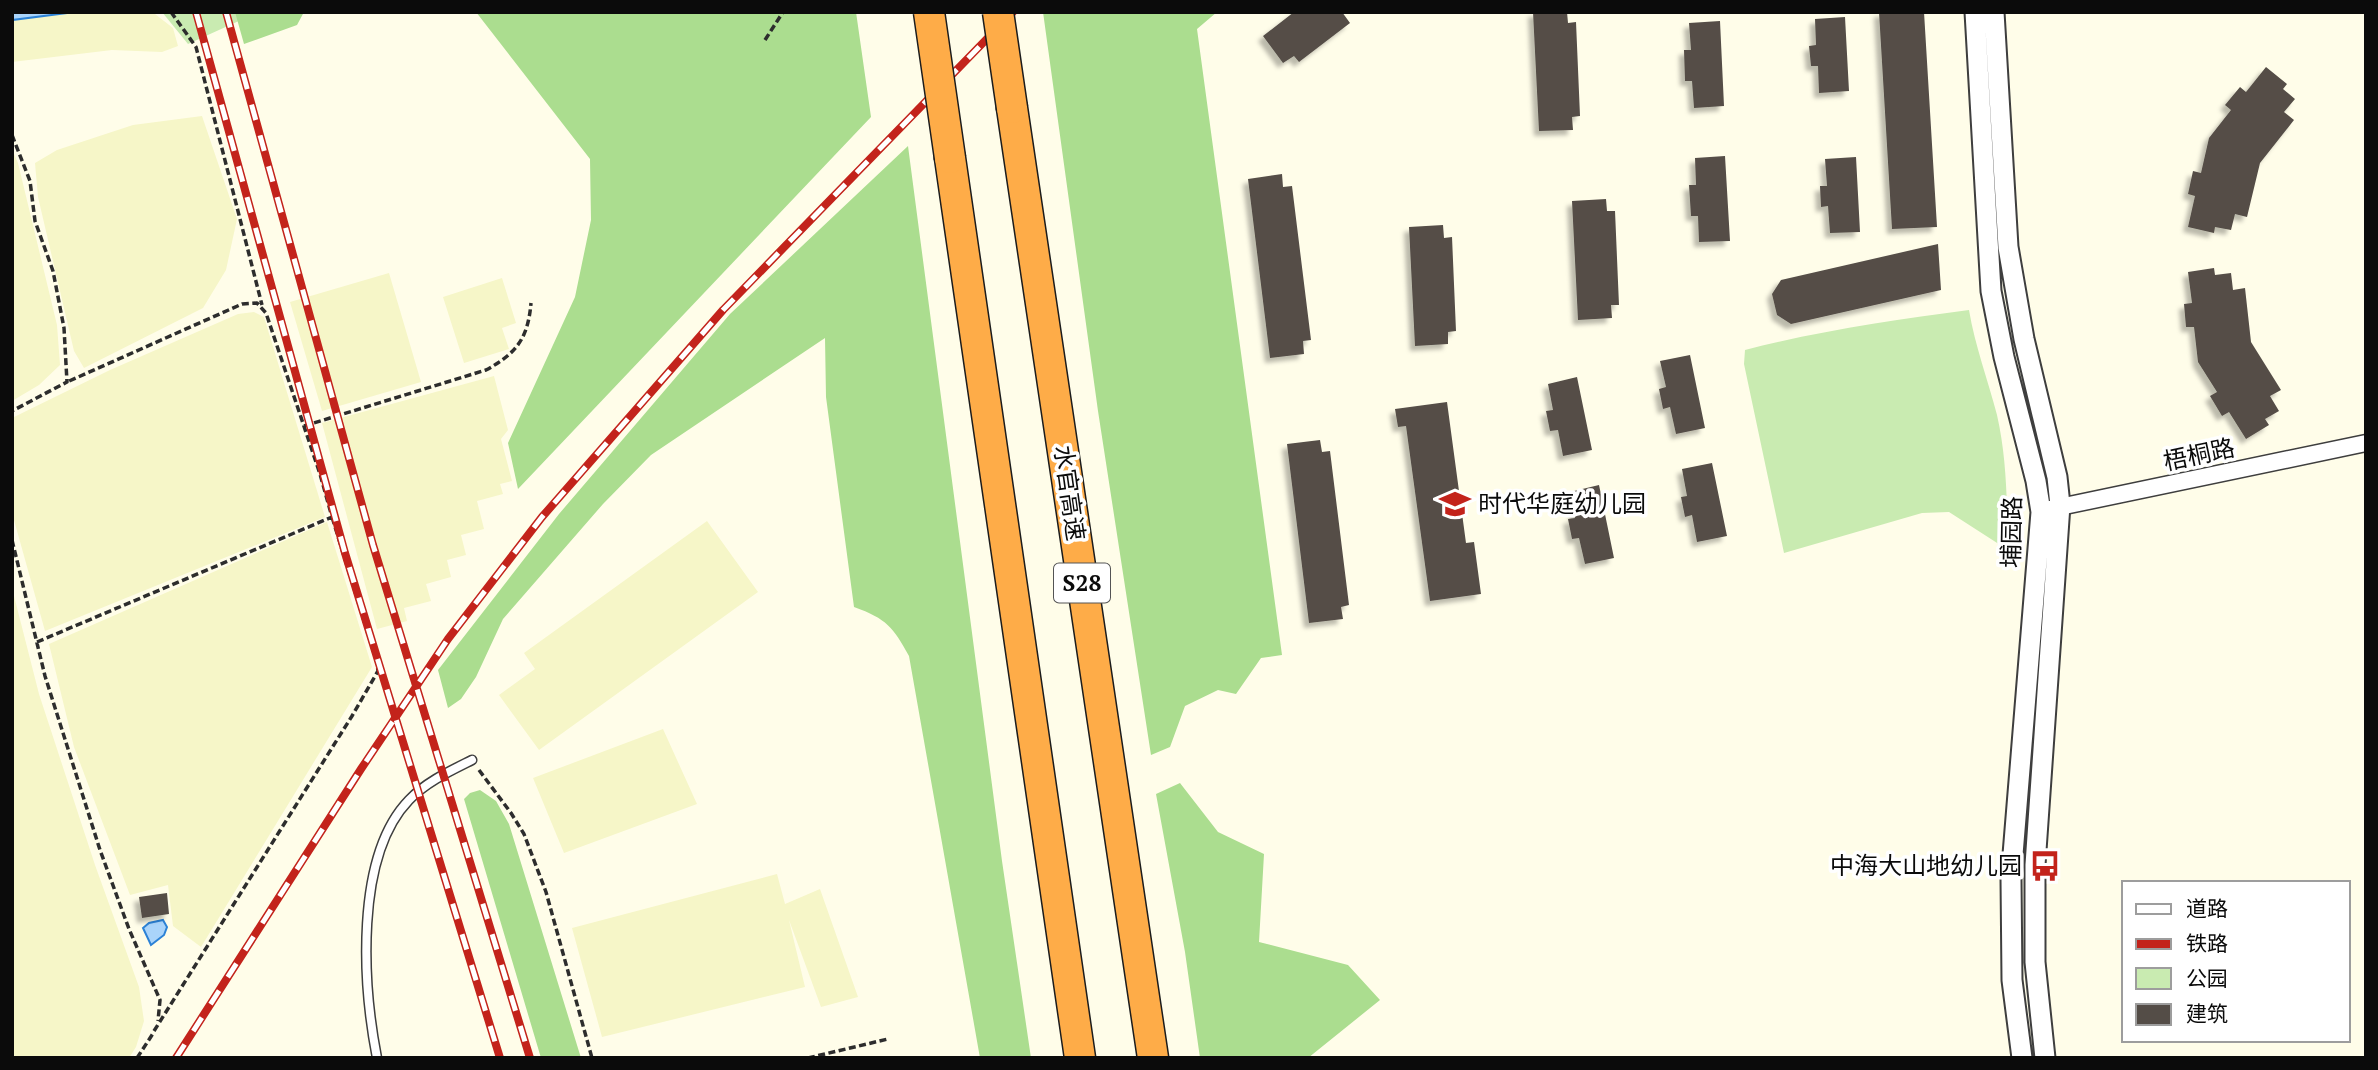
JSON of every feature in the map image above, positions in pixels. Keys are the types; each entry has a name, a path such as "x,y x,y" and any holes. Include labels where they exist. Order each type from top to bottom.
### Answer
{"highway":[{"path":"929,12 1080,1058"},
{"name":"水官高速","path":"998,12 1153,1058"}],"street":[{"name":"埔园路","path":"1975,12 1992,291 2004,357 2036,481 2050,509 2035,865 2035,962 2045,1058"},
{"name":"埔园路","path":"1994,12 2008,247 2024,339 2057,477 2050,509 2011,879 2012,980 2022,1058"},
{"name":"梧桐路","path":"2050,509 2366,443"}],"lane":[{"path":"377,1058 367,978 369,891 376,860 388,832 408,801 446,772 472,760"}],"path":[{"path":"137,1058 378,671 304,426 262,307 196,47 171,12"},
{"path":"765,40 783,12"},
{"path":"12,135 30,181 35,221 53,271 64,328 67,382"},
{"path":"12,411 67,382 242,304 257,303 262,307"},
{"path":"304,426 486,370 506,359 521,343 530,317 531,303"},
{"path":"37,642 332,517"},
{"path":"12,540 45,676 100,850 160,1000 160,1016 154,1031"},
{"path":"472,760 524,834 546,891 592,1058"},
{"path":"808,1058 888,1039"}],"green space":[{"path":"75,12 155,14 173,28 178,46 162,52 112,50 12,62 12,20"},
{"path":"162,12 259,12 188,44"},
{"path":"235,12 304,12 297,25 244,44"},
{"path":"476,12 856,12 871,117 518,489 508,443 575,297 591,220 590,159"},
{"path":"1043,12 1217,12 1197,29 1282,655 1261,658 1236,694 1218,690 1185,706 1170,747 1151,755 1098,411"},
{"path":"202,116 237,219 226,270 203,308 84,368 74,351 38,197 35,163 57,150 133,125"},
{"path":"908,146 1002,861 1031,1058 980,1058 909,656 888,625 854,607 826,397 825,338 651,455 603,504 503,619 476,677 461,699 448,708 438,670 559,514 730,314"},
{"path":"12,149 18,163 57,325 60,365 39,385 12,401"},
{"path":"389,273 421,382 322,411 290,302"},
{"path":"502,278 516,323 502,328 509,349 464,363 443,297"},
{"path":"1969,310 2003,448 2008,550 1949,512 1922,513 1784,553 1744,364 1745,350 1884,322"},
{"path":"254,312 264,317 325,517 45,631 12,513 12,418 110,370 238,314"},
{"path":"494,376 508,430 501,439 512,481 500,484 503,494 477,501 484,529 461,535 466,555 447,560 451,577 426,584 431,601 404,608 407,621 377,629 322,423"},
{"path":"707,521 758,592 539,750 499,695 535,669 524,653"},
{"path":"327,522 372,667 201,947 173,926 168,885 130,895 74,747 49,644"},
{"path":"12,588 39,694 95,865 139,987 144,1021 136,1047 129,1058 12,1058"},
{"path":"663,729 697,804 564,853 533,778"},
{"path":"1180,783 1218,832 1264,854 1259,942 1348,965 1380,1000 1308,1058 1200,1058 1185,952 1156,794"},
{"path":"480,790 496,801 509,824 581,1058 541,1058 464,799 470,793"},
{"path":"777,874 785,904 820,889 858,997 821,1007 789,920 805,987 602,1037 572,928"}],"water":[{"path":"12,12 75,12 12,20"},
{"path":"163,920 167,927 164,935 151,945 143,928 149,923"}],"building":[{"path":"1294,12 1342,12 1350,23 1299,62 1294,56 1283,63 1263,36"},
{"path":"1533,12 1567,12 1568,23 1576,22 1580,116 1572,117 1573,130 1539,131"},
{"path":"1879,12 1924,12 1937,227 1892,229"},
{"path":"1845,17 1849,91 1819,93 1818,66 1811,66 1809,46 1816,45 1815,19"},
{"path":"1720,21 1724,106 1694,108 1692,81 1685,81 1684,50 1691,50 1689,23"},
{"path":"2266,67 2287,84 2283,89 2295,99 2284,112 2294,120 2260,163 2247,217 2235,214 2231,230 2215,227 2214,233 2188,227 2195,196 2188,194 2193,171 2201,173 2209,138 2231,110 2225,105 2240,87 2246,92"},
{"path":"1725,156 1730,241 1699,242 1698,216 1691,216 1689,185 1696,185 1695,158"},
{"path":"1856,157 1860,232 1830,233 1828,206 1821,207 1820,186 1827,186 1825,159"},
{"path":"1282,174 1283,187 1292,186 1311,340 1303,341 1304,354 1270,358 1248,179"},
{"path":"1606,199 1607,211 1615,211 1619,305 1611,305 1612,318 1578,320 1572,201"},
{"path":"1443,225 1444,238 1452,237 1456,331 1448,332 1448,344 1415,346 1409,227"},
{"path":"1938,244 1941,290 1791,324 1777,315 1772,294 1781,280"},
{"path":"2214,268 2215,275 2231,273 2233,290 2245,288 2251,342 2281,390 2270,396 2279,411 2265,419 2269,425 2246,439 2229,412 2222,416 2210,396 2217,392 2198,362 2194,327 2186,327 2184,304 2192,303 2188,272"},
{"path":"1690,355 1705,428 1676,434 1670,407 1663,409 1659,389 1666,387 1660,361"},
{"path":"1577,377 1592,450 1563,456 1558,430 1550,431 1546,411 1553,410 1548,384"},
{"path":"1447,402 1466,543 1474,542 1481,594 1430,601 1406,426 1398,427 1395,409"},
{"path":"1320,440 1322,452 1330,451 1349,605 1341,607 1343,619 1309,623 1287,444"},
{"path":"1712,463 1727,536 1697,542 1692,515 1685,517 1681,497 1687,496 1682,469"},
{"path":"1599,485 1614,558 1585,564 1579,538 1572,539 1568,519 1575,518 1570,492"},
{"path":"167,893 169,914 142,918 139,897"}],"railway":[{"path":"196,12 345,553 500,1058"},
{"path":"226,12 373,545 530,1058"},
{"path":"176,1058 361,769 448,639 542,517 723,310 1013,12"}],"place":[{"name":"时代华庭幼儿园","path":"1455,504"},
{"name":"中海大山地幼儿园","path":"2045,866"}]}
